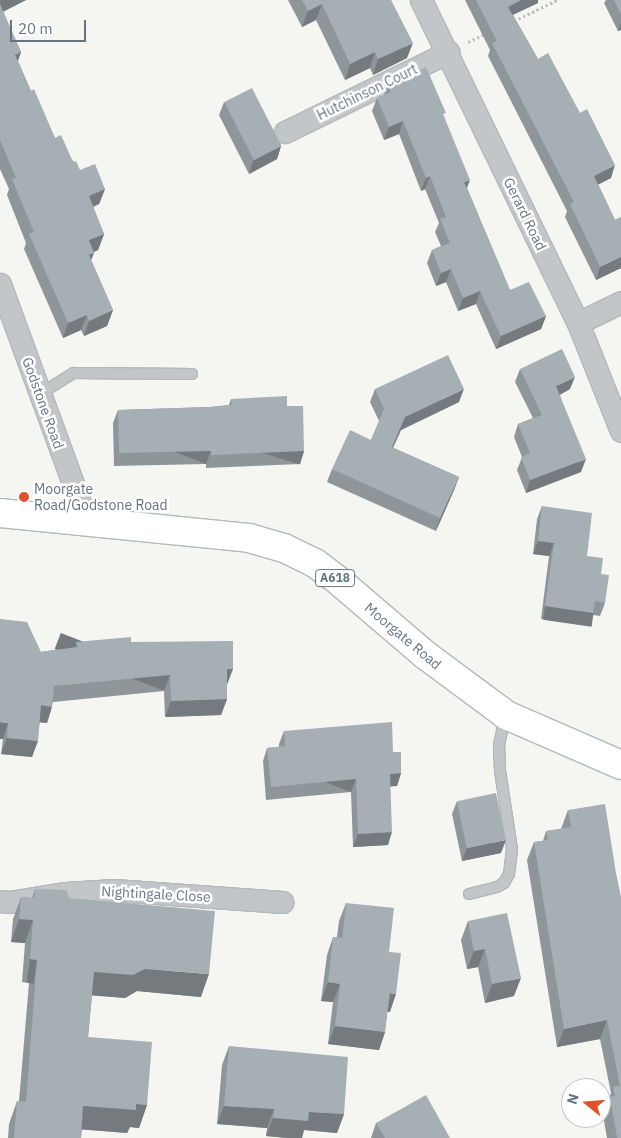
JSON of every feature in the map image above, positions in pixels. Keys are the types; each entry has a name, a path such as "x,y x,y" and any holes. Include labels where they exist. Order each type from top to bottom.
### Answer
{"main road":[{"name":"Moorgate Road","path":"0,513 249,538 284,548 314,563 340,582 424,654 506,715 621,765"}],"street":[{"name":"Gerard Road","path":"422,0 578,323 621,431"},
{"name":"Hutchinson Court","path":"285,132 448,52"},
{"name":"Godstone Road","path":"0,284 87,522"},
{"path":"578,323 621,302"},
{"name":"Nightingale Close","path":"0,901 9,902 65,893 114,890 283,902"}],"lane":[{"path":"40,394 74,373 192,374"},
{"path":"469,894 497,887 504,883 509,874 512,849 500,771 499,746 506,715"}],"path":[{"path":"507,24 557,0"},
{"path":"448,52 490,32"}],"building":[{"path":"302,0 391,0 413,43 378,59 375,52 350,64 322,4 308,11"},
{"path":"476,0 521,0 508,7 538,59 548,53 580,113 587,109 615,165 594,176 615,220 621,217 621,257 600,267 570,204 574,202 492,43 497,41"},
{"path":"614,0 621,0 621,14"},
{"path":"0,4 21,52 15,55 31,91 34,89 55,138 61,135 73,162 76,161 80,170 95,164 105,189 89,196 104,234 89,240 94,253 89,255 113,310 89,321 87,315 68,323 29,234 34,232 12,179 16,178 0,140"},
{"path":"426,67 446,113 443,114 470,180 464,182 510,290 529,282 546,316 501,336 480,291 463,298 451,269 441,273 432,250 450,243 440,219 446,217 430,176 426,178 403,121 389,127 377,98 391,92 388,85"},
{"path":"252,88 282,146 254,160 224,102"},
{"path":"562,349 575,377 556,386 586,459 530,480 521,457 530,453 518,424 542,415 520,369"},
{"path":"448,355 464,389 405,417 392,447 459,477 440,518 332,469 350,430 371,440 384,409 375,389"},
{"path":"287,396 287,406 303,406 304,451 211,455 211,451 119,453 118,410 210,407 232,405 231,399"},
{"path":"542,506 592,513 587,556 603,558 601,574 609,575 605,603 595,601 593,613 545,606 554,543 538,541"},
{"path":"0,619 27,622 41,652 77,647 76,642 131,637 131,642 233,641 233,669 227,669 227,699 171,701 170,675 54,686 52,707 41,705 38,741 7,738 8,723 0,722"},
{"path":"392,722 393,752 401,752 401,773 390,774 392,832 358,834 356,779 271,787 267,748 285,746 284,731"},
{"path":"496,793 506,840 467,848 457,801"},
{"path":"605,804 621,897 621,1138 617,1138 611,1103 611,1097 615,1096 613,1087 620,1086 607,1020 564,1029 534,842 548,840 546,831 571,827 568,810"},
{"path":"35,889 67,890 69,898 215,911 209,974 145,969 133,975 94,972 88,1037 152,1042 147,1105 136,1104 136,1110 83,1106 81,1138 14,1138 17,1101 26,1102 37,960 30,959 33,920 19,919 21,897 34,898"},
{"path":"346,903 394,908 389,952 401,953 396,994 390,993 385,1032 335,1026 340,984 328,982 333,937 342,938"},
{"path":"507,913 521,978 492,984 485,949 474,951 468,921"},
{"path":"229,1046 348,1057 344,1114 309,1112 308,1121 273,1118 274,1109 224,1106"},
{"path":"426,1095 450,1138 385,1138 376,1123"}],"place":[{"name":"Moorgate Road/Godstone Road","path":"24,497"}]}
